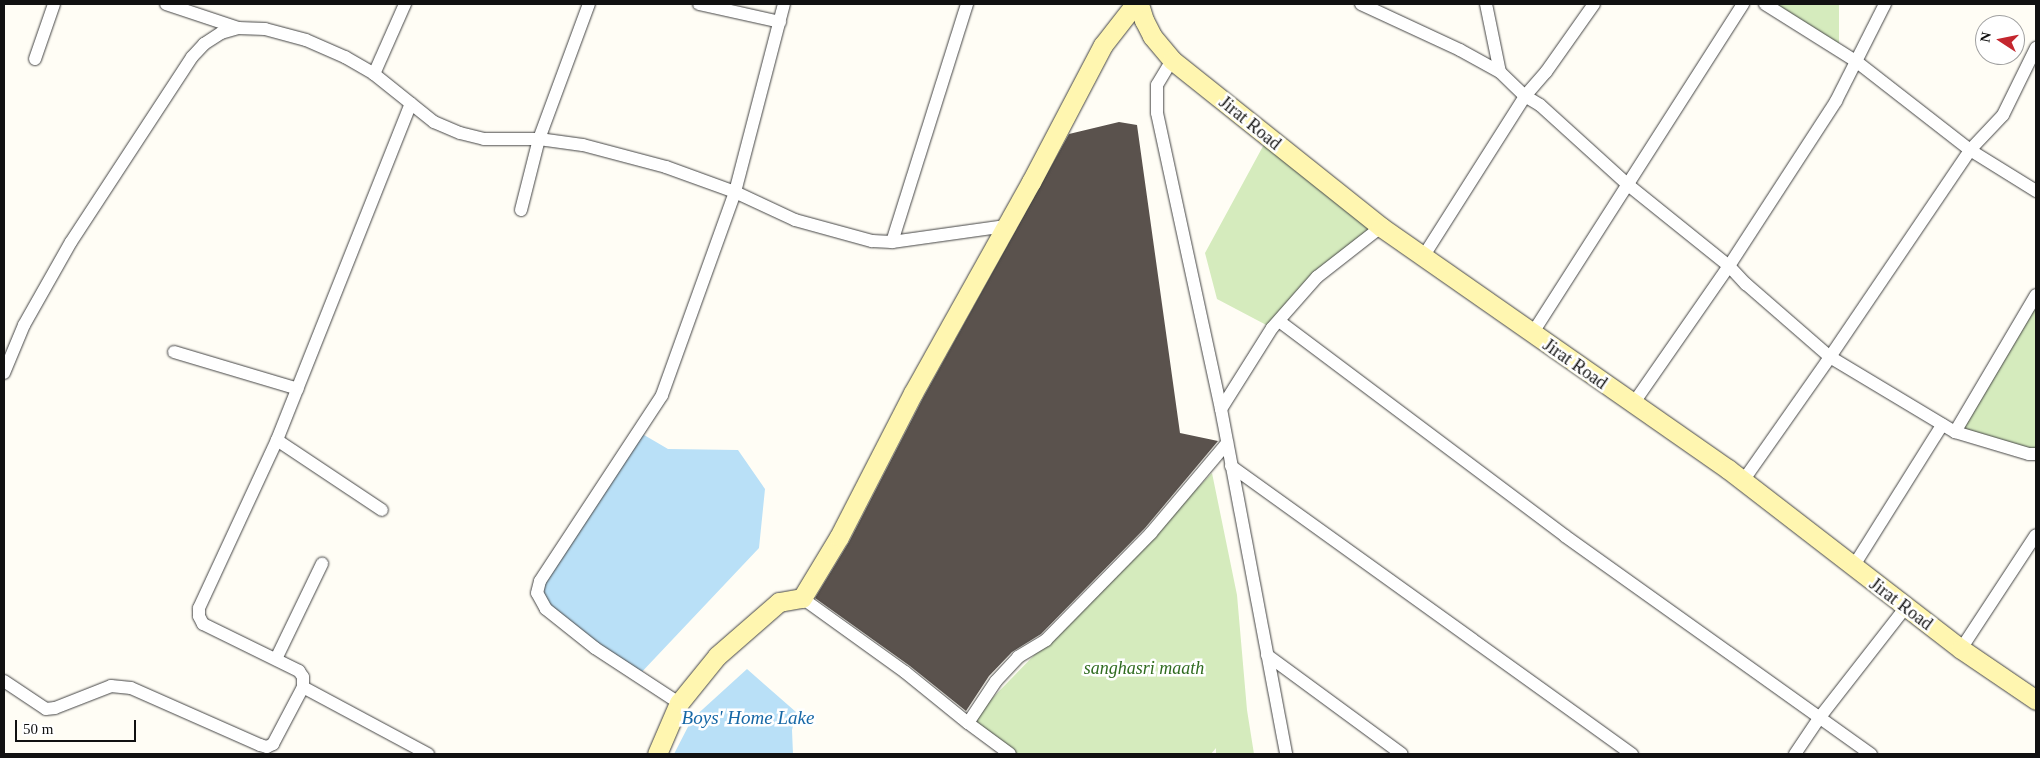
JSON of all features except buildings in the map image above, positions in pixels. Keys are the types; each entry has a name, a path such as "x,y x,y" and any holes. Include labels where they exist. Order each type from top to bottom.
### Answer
{"main road":[{"name":"Jirat Road","path":"1137,4 1152,36 1172,60 1381,227 1743,481 1906,608 1961,649 2036,700"},
{"path":"657,754 679,703 717,656 779,602 802,598 839,537 912,393 1031,182 1103,45 1137,4"}],"street":[{"path":"35,59 54,4"},
{"path":"166,4 238,28 265,30 306,40 374,74 434,122 460,133 484,139 539,139 583,145 666,167 734,192 795,220 872,241 892,242 1006,226"},
{"path":"374,74 405,4"},
{"path":"521,210 539,139 589,4"},
{"path":"699,4 780,22"},
{"path":"679,703 596,648 546,609 537,593 540,581 662,395 734,192 784,4"},
{"path":"892,242 967,4"},
{"path":"1361,4 1460,50 1500,72 1525,96 1540,105 1628,184 1730,266 1746,284 1830,357 1955,432 2029,454 2036,454"},
{"path":"1486,4 1500,72"},
{"path":"1423,257 1525,96 1546,72 1594,4"},
{"path":"1532,334 1743,4"},
{"path":"1765,4 1857,62 1970,150 2036,191"},
{"path":"1633,404 1730,266 1836,101 1885,4"},
{"path":"4,372 24,325 72,242 192,57 204,44 216,36 238,28"},
{"path":"1743,481 1830,357 1970,150 2002,115 2036,48"},
{"path":"1172,60 1157,85 1157,113 1221,409 1286,754"},
{"path":"4,681 46,709 55,708 111,686 131,688 260,745 267,746 273,744 303,687 303,677 299,671 276,659 209,628 203,624 199,616 199,608 277,440 411,104"},
{"path":"1221,409 1279,321 1317,277 1381,227"},
{"path":"1955,432 2036,295"},
{"path":"1279,321 1565,536 1871,754"},
{"path":"174,352 298,389"},
{"path":"1853,567 1942,424"},
{"path":"277,440 382,510"},
{"path":"968,723 996,680 1018,657 1053,634 1151,533 1227,443"},
{"path":"1232,466 1632,754"},
{"path":"1961,649 2036,535"},
{"path":"276,659 322,564"},
{"path":"802,598 898,666 968,723 1010,754"},
{"path":"1795,754 1820,717 1906,608"},
{"path":"1266,655 1402,754"},
{"path":"303,687 428,754"}],"green space":[{"path":"1765,4 1839,4 1839,51"},
{"path":"1268,137 1381,227 1317,277 1272,328 1217,299 1205,253"},
{"path":"2036,297 2036,454 1955,432"},
{"name":"sanghasri maath","path":"1212,473 1237,595 1247,710 1254,754 1216,754 1216,748 1211,754 1009,754 968,723"}],"water":[{"path":"639,432 668,449 738,450 765,489 759,548 638,676 595,648 537,593"},
{"name":"Boys' Home Lake","path":"747,669 796,712 792,730 793,754 674,754 692,719"}]}
